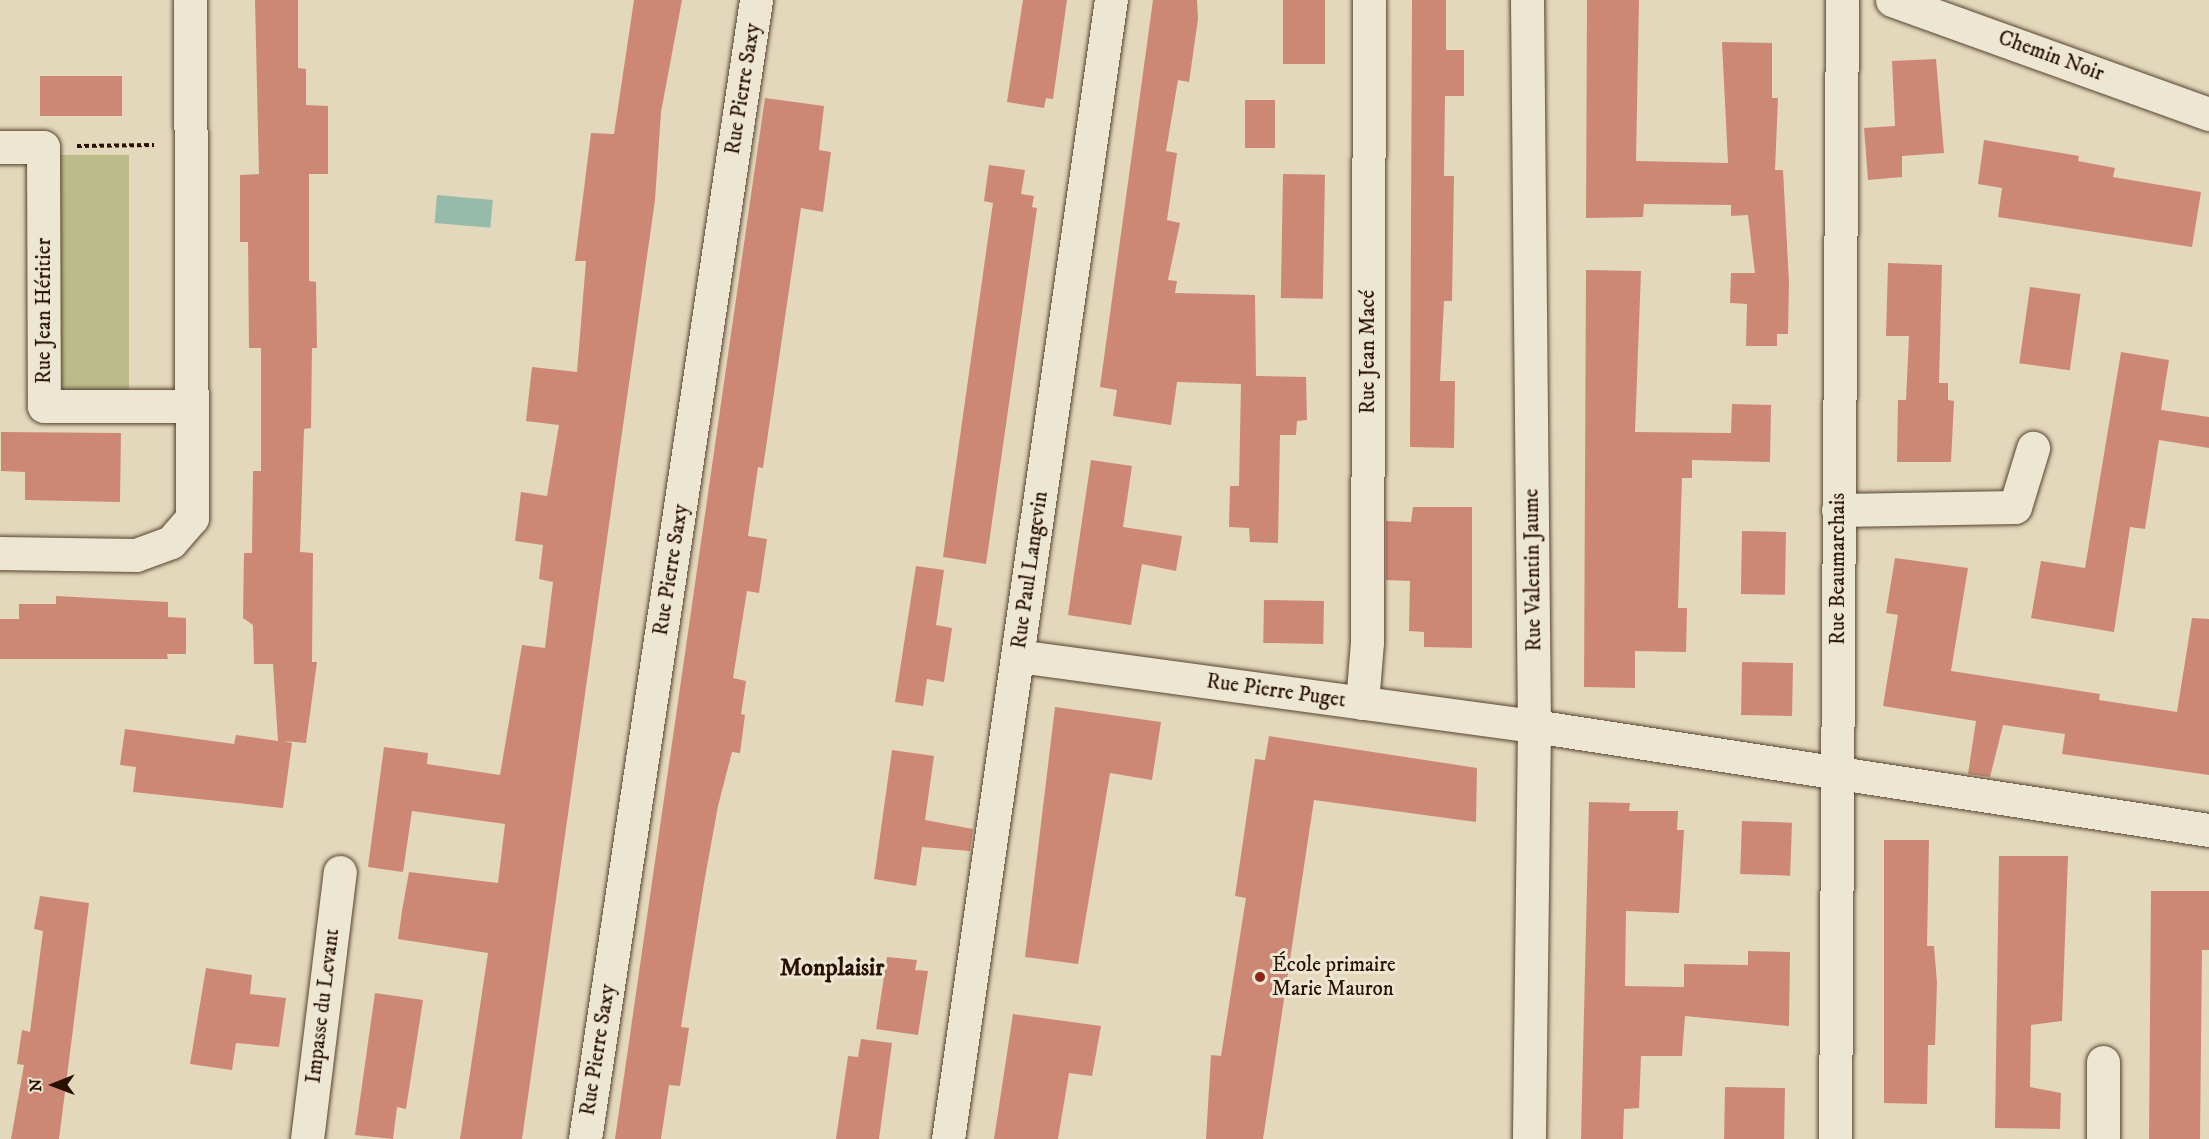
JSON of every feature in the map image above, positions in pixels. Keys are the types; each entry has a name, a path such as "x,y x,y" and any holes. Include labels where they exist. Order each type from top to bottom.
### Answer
{"street":[{"path":"0,553 136,555 171,542 192,518 190,0"},
{"name":"Rue Pierre Saxy","path":"585,1139 756,0"},
{"name":"Rue Paul Langevin","path":"948,1139 1111,0"},
{"name":"Rue Jean Macé","path":"1362,703 1367,630 1369,0"},
{"name":"Rue Valentin Jaume","path":"1527,0 1534,726 1529,1139"},
{"name":"Rue Beaumarchais","path":"1835,1139 1842,0"},
{"name":"Chemin Noir","path":"1892,0 1937,7 2209,114"},
{"path":"0,147 44,147"},
{"name":"Rue Jean Héritier","path":"44,147 44,406 192,406"},
{"path":"1838,510 2015,507 2033,448"},
{"name":"Rue Pierre Puget","path":"1018,656 1534,726 2209,830"},
{"name":"Impasse du Levant","path":"307,1139 340,872"},
{"path":"2103,1062 2103,1139"}],"path":[{"path":"44,147 191,144"}],"shaded area":[{"path":"55,155 129,155 129,396 55,396"},
{"path":"437,195 493,200 490,228 435,223"}],"building":[{"path":"255,0 298,0 298,68 306,69 306,105 328,106 328,174 309,174 309,281 316,282 317,348 312,348 311,428 304,429 300,552 313,553 312,662 317,662 306,743 284,741 292,743 283,808 133,792 136,767 120,765 125,729 234,744 236,735 278,741 273,664 254,664 253,625 243,618 244,553 252,553 253,471 261,471 261,348 249,348 248,242 240,242 240,175 259,174"},
{"path":"634,0 682,0 661,112 655,200 522,1139 460,1139 488,953 398,939 402,911 409,872 498,883 505,824 412,811 403,872 368,867 384,747 428,753 427,764 500,775 522,645 545,648 553,582 539,579 543,545 515,541 521,492 547,496 559,425 526,421 532,367 577,372 586,261 575,261 591,133 614,134"},
{"path":"1023,0 1067,0 1053,99 1046,98 1044,108 1007,102"},
{"path":"1153,0 1197,0 1198,19 1189,82 1178,80 1166,151 1177,153 1167,220 1180,223 1168,280 1177,281 1175,293 1255,295 1256,376 1306,377 1307,420 1297,421 1296,435 1280,435 1278,543 1250,542 1249,528 1229,527 1230,486 1239,486 1241,384 1177,382 1171,425 1113,416 1117,390 1100,387"},
{"path":"1283,0 1325,0 1325,64 1283,64"},
{"path":"1412,0 1446,0 1446,50 1464,50 1464,96 1445,96 1444,176 1454,176 1452,301 1444,301 1440,381 1455,381 1454,448 1410,447"},
{"path":"1587,0 1639,0 1636,161 1728,163 1722,42 1772,43 1772,98 1778,98 1775,170 1783,170 1789,282 1788,334 1777,334 1777,346 1746,346 1747,304 1730,303 1731,273 1755,273 1748,215 1731,216 1731,205 1644,204 1643,217 1586,218"},
{"path":"1936,59 1944,153 1902,156 1902,177 1868,180 1864,128 1895,126 1892,61"},
{"path":"40,76 122,76 122,116 40,116"},
{"path":"765,98 824,106 819,150 831,152 823,212 801,208 763,468 758,467 748,536 767,539 759,593 747,591 733,678 746,681 741,714 745,715 740,753 732,752 718,806 704,883 681,1027 689,1028 680,1086 669,1085 661,1139 615,1139"},
{"path":"1245,100 1275,100 1275,148 1245,148"},
{"path":"1984,140 2079,156 2078,161 2115,168 2113,177 2201,192 2192,247 1998,217 2002,188 1978,184"},
{"path":"989,165 1025,170 1021,194 1034,196 1032,207 1037,208 986,564 943,557 993,203 984,201"},
{"path":"1283,174 1325,175 1323,299 1281,298"},
{"path":"1888,263 1942,265 1939,383 1948,383 1948,400 1954,401 1951,462 1897,462 1898,400 1906,400 1909,336 1886,336"},
{"path":"1586,270 1641,271 1635,432 1731,433 1732,404 1771,405 1770,462 1692,460 1692,478 1682,478 1678,608 1687,608 1686,652 1635,651 1635,688 1584,687"},
{"path":"2030,287 2081,294 2070,370 2019,363"},
{"path":"2121,352 2169,360 2161,410 2209,417 2209,448 2159,440 2145,529 2130,527 2114,632 2031,618 2041,561 2085,568"},
{"path":"1,432 121,433 120,502 25,500 25,472 1,471"},
{"path":"1091,460 1132,466 1123,527 1182,536 1176,571 1142,564 1131,625 1068,615"},
{"path":"1413,507 1472,507 1472,648 1424,647 1424,632 1409,631 1410,581 1386,580 1386,521 1411,522"},
{"path":"1742,531 1786,532 1785,595 1741,594"},
{"path":"1895,558 1968,568 1951,671 2100,694 2099,700 2177,712 2192,618 2209,619 2209,775 2062,754 2065,734 2003,725 1990,777 1968,774 1976,721 1883,706 1898,615 1886,613"},
{"path":"916,566 944,570 936,625 952,628 944,682 927,679 923,706 895,702"},
{"path":"56,596 168,602 168,617 186,618 186,654 167,654 168,659 0,659 0,619 19,619 19,604 56,604"},
{"path":"1264,600 1324,601 1323,644 1263,643"},
{"path":"1742,662 1793,663 1792,716 1741,715"},
{"path":"1055,707 1161,722 1152,780 1110,773 1078,964 1025,957"},
{"name":"École primaire Marie Mauron","path":"1269,736 1477,768 1476,822 1314,800 1263,1139 1206,1139 1211,1055 1221,1056 1246,898 1235,896 1255,759 1265,760"},
{"path":"892,750 934,756 925,820 973,829 970,851 922,847 916,886 874,879"},
{"path":"1589,802 1630,803 1629,811 1678,811 1677,830 1684,830 1679,913 1626,911 1625,986 1684,987 1684,964 1748,965 1748,951 1790,952 1789,1026 1685,1016 1682,1056 1641,1056 1639,1108 1624,1109 1623,1139 1581,1139"},
{"path":"1742,821 1792,823 1790,876 1740,874"},
{"path":"1884,840 1929,840 1927,946 1934,946 1937,983 1935,1045 1928,1045 1927,1104 1884,1103"},
{"path":"1999,856 2068,856 2062,1021 2031,1025 2030,1087 2061,1093 2060,1129 1995,1128"},
{"path":"2151,891 2209,891 2209,950 2202,950 2200,1139 2149,1139"},
{"path":"40,896 89,903 59,1139 11,1139 24,1065 17,1064 22,1030 30,1032 43,931 34,929"},
{"path":"887,957 917,960 915,970 928,971 918,1035 876,1029"},
{"path":"206,968 252,975 250,994 286,998 279,1047 236,1043 232,1070 190,1064"},
{"path":"375,993 423,1000 406,1109 397,1107 393,1139 355,1135"},
{"path":"1013,1014 1101,1026 1092,1076 1069,1073 1058,1139 994,1139"},
{"path":"861,1039 892,1043 879,1139 836,1139 848,1056 858,1057"},
{"path":"1725,1087 1785,1088 1784,1139 1724,1139"}],"place":[{"name":"École primaire Marie Mauron","path":"1260,977"}],"district":[{"name":"Monplaisir","path":"832,969"}]}
